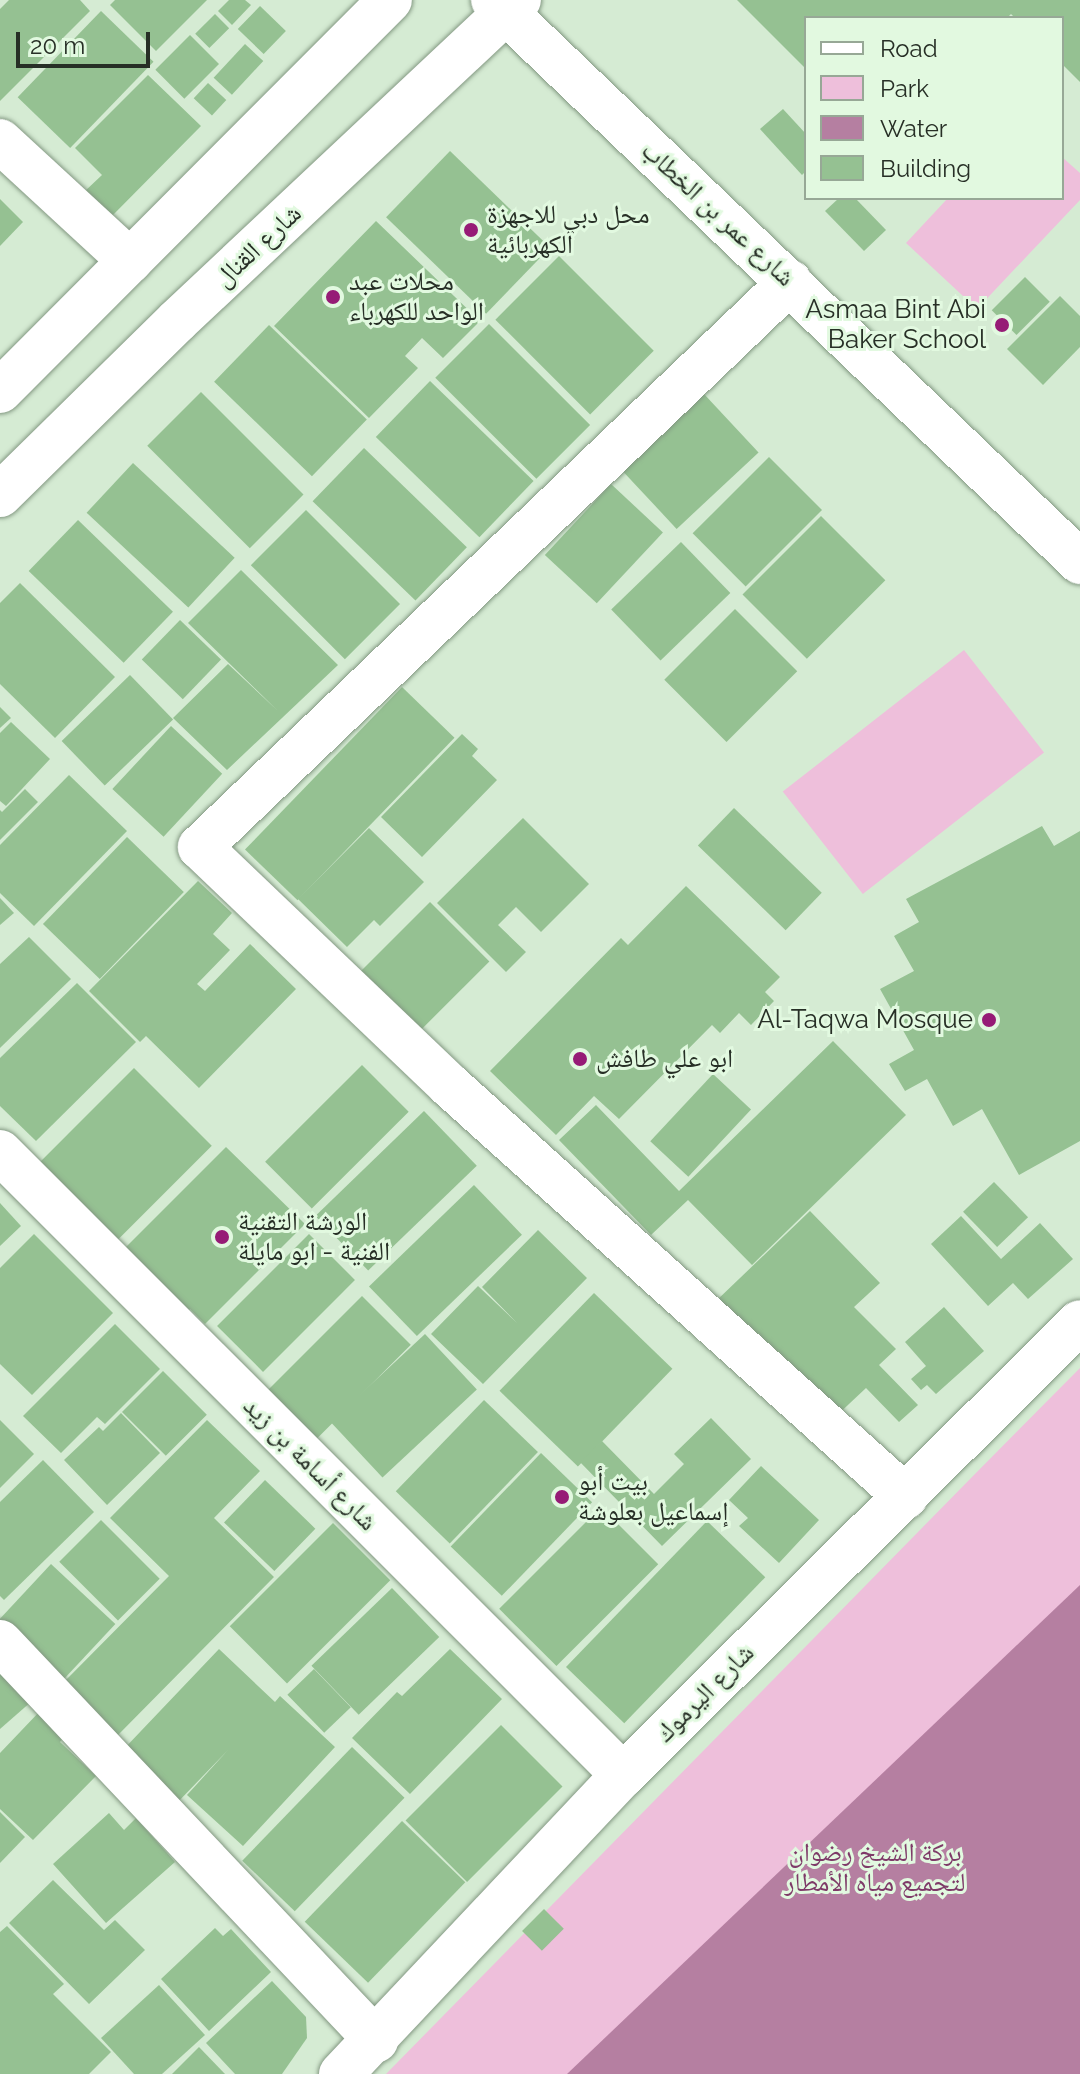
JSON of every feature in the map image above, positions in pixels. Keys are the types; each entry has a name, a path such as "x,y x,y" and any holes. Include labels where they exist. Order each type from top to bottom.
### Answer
{"street":[{"path":"0,391 390,0"},
{"name":"شارع عمر بن الخطاب","path":"506,4 1080,562"},
{"name":"شارع القنال","path":"0,495 506,4"},
{"path":"0,141 130,261"},
{"path":"790,282 200,847 449,1085 906,1497"},
{"name":"شارع أسامة بن زيد","path":"0,1152 623,1775"},
{"name":"شارع اليرموك","path":"341,2074 623,1775 1080,1322"},
{"path":"0,1642 376,2040"}],"green space":[{"path":"1064,159 1080,173 1080,200 977,309 906,243 946,200 1064,200"},
{"path":"964,650 1044,752 863,894 783,792"},
{"name":"بركة الشيخ رضوان لتجميع مياه الأمطار","path":"1080,1368 1080,2074 386,2074 972,1477"}],"water":[{"name":"بركة الشيخ رضوان لتجميع مياه الأمطار","path":"1080,1585 1080,2074 567,2074"}],"building":[{"path":"9,0 80,0 90,11 0,101 0,9"},
{"path":"115,0 207,0 156,51 110,5"},
{"path":"229,0 245,0 251,5 232,25 218,11"},
{"path":"737,0 1080,0 1080,82 1064,66 1064,16 804,16 804,67"},
{"path":"260,6 286,31 264,54 238,29"},
{"path":"101,11 154,62 70,148 18,97"},
{"path":"215,14 229,28 209,48 195,34"},
{"path":"190,35 219,64 184,99 155,70"},
{"path":"245,44 263,61 232,95 214,78"},
{"path":"148,75 201,126 110,218 84,192 102,175 75,148"},
{"path":"208,83 226,100 212,115 194,98"},
{"path":"783,109 804,132 802,175 760,129"},
{"path":"450,151 550,248 486,314 386,217"},
{"path":"0,199 23,222 0,246"},
{"path":"837,200 857,200 886,230 864,251 825,211"},
{"path":"376,221 480,321 443,358 422,338 405,356 418,368 369,418 274,326"},
{"path":"559,256 654,351 590,414 495,320"},
{"path":"1025,277 1050,302 1017,335 992,310"},
{"path":"1060,296 1080,316 1080,347 1043,385 1007,349"},
{"path":"489,324 590,425 536,479 435,378"},
{"path":"269,325 367,419 312,476 214,382"},
{"path":"430,381 534,481 479,537 376,437"},
{"path":"201,392 304,495 250,548 147,446"},
{"path":"704,394 759,453 677,529 622,470"},
{"path":"364,448 467,547 415,601 313,501"},
{"path":"769,457 822,510 746,586 693,533"},
{"path":"133,463 235,558 188,608 87,513"},
{"path":"611,484 663,532 597,603 545,555"},
{"path":"306,510 400,604 345,659 251,565"},
{"path":"821,516 885,580 807,659 743,594"},
{"path":"78,520 173,612 124,663 29,571"},
{"path":"681,542 730,593 661,660 611,609"},
{"path":"241,570 338,665 227,770 173,718 228,664 278,711 188,623"},
{"path":"20,583 115,677 55,738 0,684 0,603"},
{"path":"735,609 797,671 727,742 664,680"},
{"path":"180,620 221,660 183,699 142,660"},
{"path":"130,675 173,720 105,786 62,741"},
{"path":"402,687 455,738 298,900 245,850"},
{"path":"0,707 11,718 0,728"},
{"path":"11,722 50,759 6,806 0,801 0,733"},
{"path":"171,726 222,774 164,837 112,789"},
{"path":"462,734 478,749 472,756 497,780 422,857 381,817"},
{"path":"69,775 127,831 34,926 0,893 0,845"},
{"path":"25,789 38,802 0,840 0,810 2,812"},
{"path":"734,808 822,893 786,930 698,845"},
{"path":"523,818 589,884 541,932 516,907 498,925 526,952 506,972 437,903"},
{"name":"Al-Taqwa Mosque","path":"1042,826 1054,846 1080,831 1080,1141 1019,1175 982,1109 953,1126 927,1079 905,1091 889,1064 914,1050 880,989 914,971 894,936 919,922 906,899"},
{"path":"369,828 424,882 380,926 374,920 347,947 298,899"},
{"path":"127,837 184,892 100,979 43,924"},
{"path":"198,881 232,913 213,934 230,950 197,984 205,991 250,944 296,989 199,1088 146,1036 140,1042 89,991"},
{"path":"686,886 780,977 765,992 774,1001 751,1025 739,1013 720,1033 712,1025 619,1119 594,1096 556,1135 490,1071 621,938 628,945"},
{"path":"0,898 14,913 0,925"},
{"path":"430,902 489,961 415,1036 356,976"},
{"path":"29,937 71,979 0,1048 0,964"},
{"path":"77,983 136,1042 36,1141 0,1106 0,1058"},
{"path":"833,1041 906,1115 752,1265 688,1200 651,1235 559,1140 596,1105 679,1191"},
{"path":"362,1065 409,1112 312,1209 265,1162"},
{"path":"134,1068 212,1146 112,1245 34,1168"},
{"path":"713,1074 751,1109 688,1177 650,1141"},
{"path":"424,1111 477,1166 368,1271 315,1216"},
{"path":"226,1147 305,1224 205,1324 190,1309 184,1316 120,1253"},
{"path":"994,1182 1028,1217 997,1247 963,1212"},
{"path":"474,1185 522,1235 417,1336 369,1286"},
{"path":"0,1203 21,1226 0,1246"},
{"path":"810,1211 880,1283 854,1307 896,1349 879,1365 918,1405 899,1422 866,1388 832,1420 716,1301"},
{"path":"961,1216 1001,1259 1040,1223 1073,1259 1028,1299 1013,1283 988,1306 931,1244"},
{"path":"538,1230 587,1278 483,1384 431,1334 478,1286 517,1323 482,1287"},
{"path":"34,1234 113,1313 32,1395 0,1364 0,1268"},
{"path":"309,1234 355,1280 263,1372 217,1326"},
{"path":"594,1293 672,1369 578,1467 500,1391"},
{"path":"362,1296 411,1345 316,1440 267,1391"},
{"path":"944,1307 984,1351 936,1394 927,1385 921,1390 911,1379 926,1366 905,1342"},
{"path":"115,1324 160,1369 105,1424 97,1417 61,1453 23,1416"},
{"path":"425,1334 477,1390 382,1478 331,1422"},
{"path":"163,1371 207,1415 166,1456 122,1412"},
{"path":"484,1400 538,1452 450,1543 396,1491"},
{"path":"121,1413 160,1453 107,1505 64,1460 99,1427 103,1431"},
{"path":"711,1418 751,1459 662,1546 580,1462 602,1441 654,1494 684,1464 674,1454"},
{"path":"0,1420 34,1454 0,1488"},
{"path":"207,1420 260,1471 214,1518 274,1577 118,1735 64,1682 169,1576 110,1518"},
{"path":"541,1453 592,1502 502,1596 451,1547"},
{"path":"43,1460 94,1512 4,1600 0,1596 0,1502"},
{"path":"761,1466 819,1520 779,1563 739,1526 748,1518 729,1500"},
{"path":"265,1480 315,1529 274,1571 224,1522"},
{"path":"601,1507 658,1564 556,1666 499,1609"},
{"path":"101,1520 160,1579 118,1620 59,1562"},
{"path":"707,1521 765,1577 624,1723 566,1667"},
{"path":"333,1523 390,1580 287,1684 230,1626"},
{"path":"51,1564 115,1624 64,1680 0,1620"},
{"path":"392,1588 439,1637 359,1715 311,1666"},
{"path":"219,1649 275,1702 280,1696 335,1747 243,1846 187,1795 228,1750 176,1804 121,1752"},
{"path":"450,1649 502,1699 410,1794 352,1738 397,1692 402,1696"},
{"path":"314,1669 351,1707 324,1733 287,1695"},
{"path":"0,1672 32,1701 0,1729"},
{"path":"41,1710 66,1735 60,1742 96,1776 33,1840 0,1809 0,1753"},
{"path":"501,1725 563,1787 467,1882 406,1820"},
{"path":"352,1747 405,1798 295,1911 242,1861"},
{"path":"0,1812 25,1837 0,1863"},
{"path":"109,1813 124,1830 136,1818 175,1862 106,1923 53,1864"},
{"path":"402,1821 465,1882 368,1983 305,1922"},
{"path":"53,1880 104,1930 115,1920 145,1950 89,2004 9,1923"},
{"path":"544,1909 564,1929 542,1951 522,1931"},
{"path":"7,1926 64,1984 53,1994 111,2052 89,2074 0,2074 0,1932"},
{"path":"215,1928 223,1936 231,1929 271,1972 209,2031 161,1979"},
{"path":"272,1981 306,2017 307,2038 282,2074 235,2074 206,2043"},
{"path":"159,1985 205,2035 162,2074 134,2074 101,2038"},
{"path":"199,2047 225,2074 172,2074"}],"place":[{"name":"محل دبي للاجهزة الكهربائية","path":"471,230"},
{"name":"محلات عبد الواحد للكهرباء","path":"333,297"},
{"name":"Asmaa Bint Abi Baker School","path":"1002,325"},
{"name":"Al-Taqwa Mosque","path":"989,1020"},
{"name":"ابو علي طافش","path":"580,1059"},
{"name":"الورشة التقنية الفنية - ابو مايلة","path":"222,1237"},
{"name":"بيت أبو إسماعيل بعلوشة","path":"562,1497"}]}
